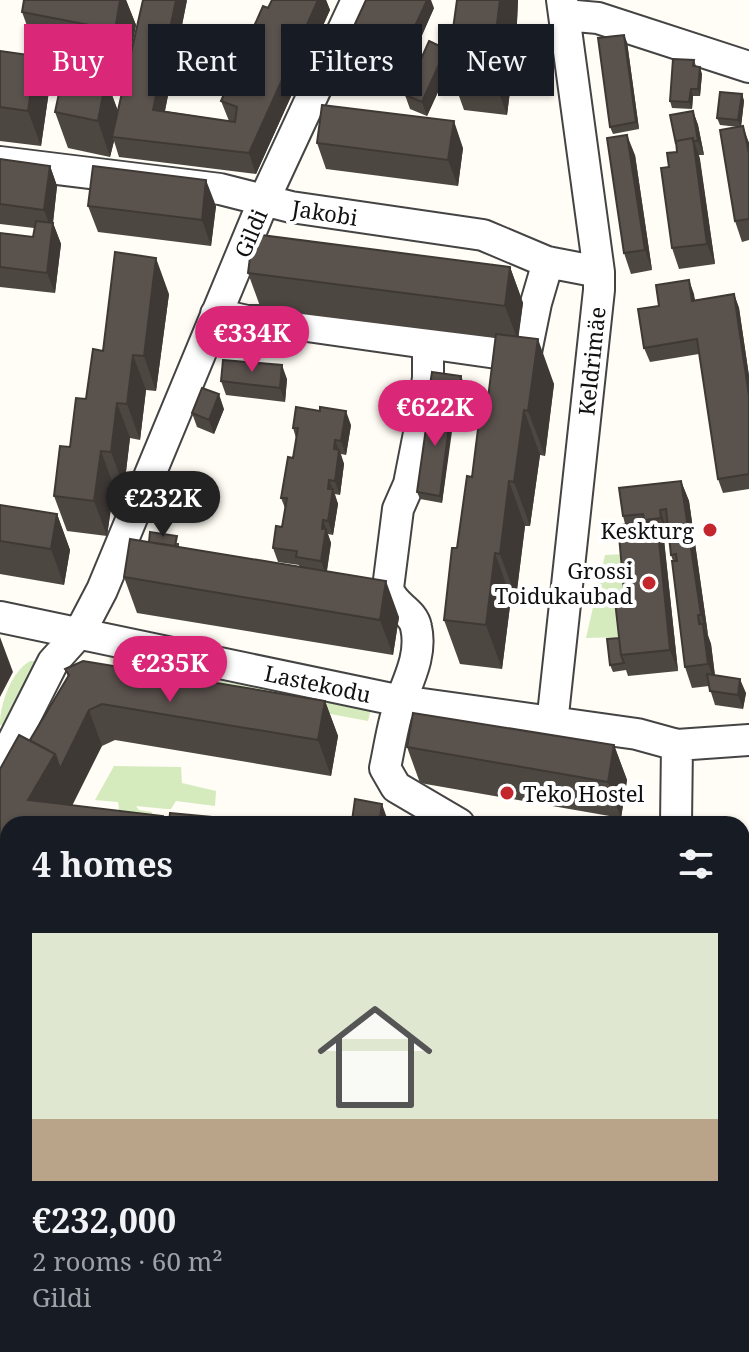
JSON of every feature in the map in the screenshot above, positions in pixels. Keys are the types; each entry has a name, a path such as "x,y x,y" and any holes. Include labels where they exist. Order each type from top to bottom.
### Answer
{"street":[{"name":"Gildi","path":"0,767 53,662 80,632 102,590 264,200 357,0"},
{"path":"564,7 749,67"},
{"name":"Keldrimäe","path":"552,724 599,290 564,7"},
{"name":"Jakobi","path":"0,162 220,189 291,207 483,235 548,262 599,272"},
{"path":"216,314 247,321 272,321 525,357 548,262"},
{"path":"401,701 411,678 418,639 415,622 390,597 388,588 398,509 409,484 422,418 428,378 428,345"},
{"name":"Lastekodu","path":"0,617 401,701 637,734 677,745 749,740"},
{"name":"Lastekodu","path":"401,701 385,768 396,787 445,816"},
{"path":"676,816 677,745"}],"green space":[{"path":"626,554 624,637 586,638 605,555"},
{"path":"108,653 118,662 371,709 368,721 116,674"},
{"path":"30,661 35,661 30,685 7,728 0,725 4,698 17,673"},
{"path":"114,766 181,767 182,783 216,791 215,806 176,801 171,809 136,806 139,810 152,812 152,816 115,816 118,802 95,800"}],"building":[{"path":"24,0 120,0 116,24 84,24 22,12"},
{"path":"143,0 176,0 171,24 148,24 148,96 156,96 153,110 235,122 237,107 221,101 223,96 265,96 265,24 255,24 263,6 268,8 272,0 318,0 307,24 281,24 281,82 249,153 112,137 121,96 132,96 132,49"},
{"path":"366,0 427,0 416,24 355,24"},
{"path":"457,0 500,0 497,24 454,24"},
{"path":"624,35 636,122 610,127 598,38"},
{"path":"429,41 438,45 438,67 422,102 407,96 422,96 422,57"},
{"path":"0,51 24,54 24,96 30,96 28,111 0,107"},
{"path":"673,59 694,60 693,66 700,67 698,89 691,89 689,102 670,101"},
{"path":"720,92 742,94 738,120 717,118"},
{"path":"58,96 103,96 98,121 55,112"},
{"path":"322,105 454,121 448,160 317,143"},
{"path":"693,111 698,141 693,141 693,138 676,141 676,144 670,115"},
{"path":"743,126 749,153 749,219 735,221 720,130"},
{"path":"627,135 645,250 624,253 607,138"},
{"path":"693,138 707,244 672,248 661,168 669,167 667,153 677,152 676,141"},
{"path":"0,159 50,166 44,210 0,204"},
{"path":"93,166 206,180 202,220 88,206"},
{"path":"36,221 53,223 47,273 0,267 0,233 33,237"},
{"path":"253,234 510,267 505,306 248,273"},
{"path":"115,252 156,258 144,356 133,355 127,404 117,403 111,452 101,451 94,501 54,496 60,446 70,447 76,398 86,399 93,349 103,351"},
{"path":"689,280 692,301 734,294 749,396 749,474 718,479 697,339 644,348 638,309 659,306 656,285"},
{"path":"496,334 538,339 514,482 509,481 500,554 495,553 486,625 444,620 452,548 457,548 467,476 472,477 481,405 487,406"},
{"path":"223,360 282,365 280,388 221,381"},
{"path":"432,372 461,376 459,396 429,392"},
{"path":"202,388 219,394 209,420 192,413"},
{"path":"430,400 452,403 440,496 417,492"},
{"path":"296,407 346,411 341,441 335,440 334,449 339,450 335,481 329,480 328,489 333,489 328,521 323,520 322,529 326,529 321,561 296,557 297,551 273,548 276,526 282,527 287,498 281,498 288,457 293,458 298,428 293,428"},
{"path":"681,481 701,615 698,615 699,624 703,624 708,664 685,667 672,561 677,561 676,554 671,555 666,509 660,510 661,518 644,520 643,514 623,516 619,488"},
{"path":"0,505 57,514 51,549 0,541"},
{"name":"Grossi Toidukaubad","path":"657,521 670,650 621,655 614,592 624,591 618,525"},
{"path":"150,532 177,536 175,546 149,542"},
{"path":"130,539 386,581 380,620 124,577"},
{"path":"619,638 624,663 610,665 607,639"},
{"path":"83,661 325,701 318,740 102,704 89,710 60,769 55,754 30,740 69,675 65,669"},
{"path":"707,674 740,679 738,695 710,691"},
{"path":"413,713 614,745 608,782 407,747"},
{"path":"19,735 55,754 28,800 163,816 0,816 0,769"},
{"path":"355,799 382,804 380,816 353,816"},
{"path":"170,813 201,816 170,816"}],"place":[{"name":"Keskturg","path":"710,530"},
{"name":"Grossi Toidukaubad","path":"649,583"},
{"name":"Teko Hostel","path":"507,793"}]}
